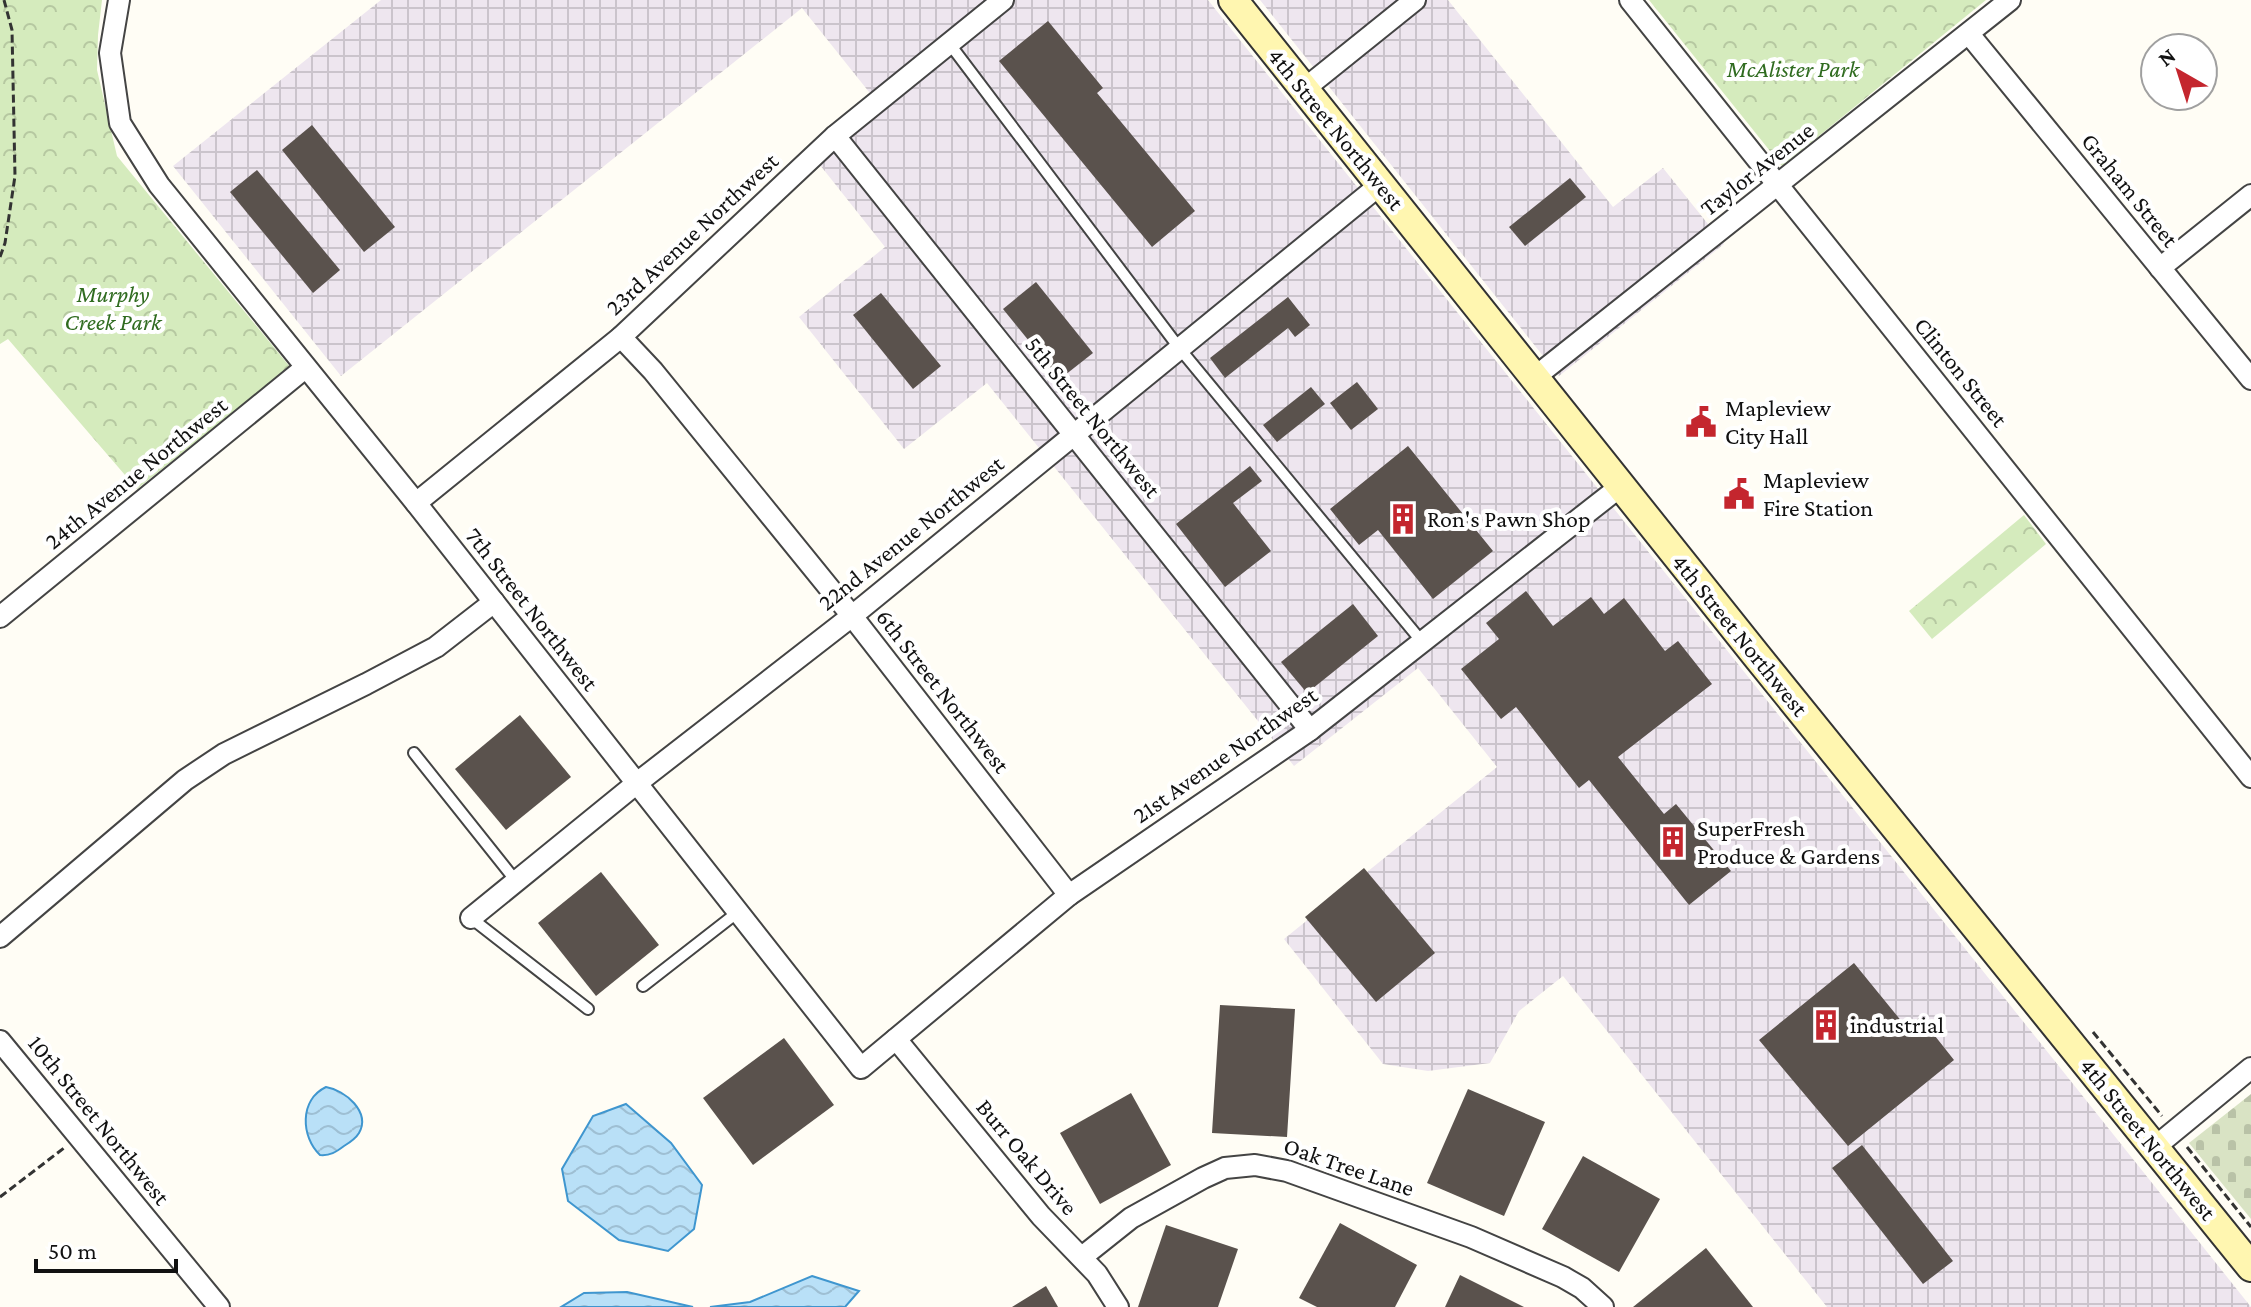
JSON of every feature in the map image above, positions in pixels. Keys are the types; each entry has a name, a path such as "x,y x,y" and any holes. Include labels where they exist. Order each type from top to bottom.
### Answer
{"street":[{"name":"7th Street Northwest","path":"119,0 110,53 120,123 159,185 416,503 861,1068"},
{"name":"23rd Avenue Northwest","path":"416,503 621,337 835,136 1003,0"},
{"name":"4th Street Northwest","path":"1233,0 2251,1267"},
{"path":"1303,90 1415,0"},
{"name":"Clinton Street","path":"1630,0 2251,777"},
{"name":"Taylor Avenue","path":"1535,377 2010,0"},
{"name":"Graham Street","path":"1969,34 2251,379"},
{"name":"5th Street Northwest","path":"835,136 1310,730"},
{"name":"22nd Avenue Northwest","path":"471,918 637,783 852,616 1381,184"},
{"path":"2160,268 2251,195"},
{"name":"6th Street Northwest","path":"621,337 653,371 852,616 1069,895"},
{"name":"24th Avenue Northwest","path":"0,617 305,368"},
{"name":"21st Avenue Northwest","path":"861,1068 1069,895 1310,730 1621,486"},
{"path":"0,937 185,780 224,754 436,647 494,602"},
{"name":"Burr Oak Drive","path":"896,1039 1041,1216 1097,1274 1118,1307"},
{"name":"10th Street Northwest","path":"0,1041 219,1307"},
{"path":"2155,1147 2251,1068"},
{"name":"Oak Tree Lane","path":"1082,1257 1131,1218 1203,1178 1225,1168 1255,1165 1287,1171 1471,1237 1563,1277 1588,1292 1603,1307"}],"lane":[{"path":"949,43 1180,349 1423,643"},
{"path":"414,753 516,881"},
{"path":"643,986 738,912"},
{"path":"471,918 588,1009"}],"path":[{"path":"0,257 15,176 12,30 4,0"},
{"path":"0,1197 65,1147"}],"shaded area":[{"path":"381,0 1208,0 2251,1307 1827,1307 1563,976 1519,1011 1490,1063 1428,1071 1383,1064 1284,939 1497,767 1418,668 1294,766 987,383 904,449 799,317 885,247 816,160 881,107 802,8 341,376 173,166"},
{"path":"1260,0 1448,0 1613,207 1663,168 1724,244 1559,376"}],"green space":[{"name":"Murphy Creek Park","path":"0,0 102,0 97,70 117,156 290,367 137,489 8,339 0,344"},
{"name":"McAlister Park","path":"1649,0 1986,0 1782,166"},
{"path":"2024,515 2046,544 1932,639 1909,611"},
{"path":"2251,1094 2251,1219 2189,1143"}],"water":[{"path":"326,1087 341,1092 354,1103 362,1117 362,1125 358,1135 348,1143 333,1153 320,1155 309,1139 306,1119 311,1101"},
{"path":"626,1104 671,1143 702,1185 694,1229 668,1251 619,1240 568,1201 562,1169 593,1116"},
{"path":"812,1276 859,1291 845,1307 710,1307 750,1302"},
{"path":"627,1292 693,1307 561,1307 584,1293"}],"building":[{"path":"1048,21 1103,88 1097,93 1195,211 1152,247 999,61"},
{"path":"312,125 395,227 364,252 282,150"},
{"path":"257,170 340,270 313,293 230,192"},
{"path":"1570,178 1586,197 1525,246 1509,227"},
{"path":"1036,282 1093,353 1060,379 1003,309"},
{"path":"881,293 941,366 913,389 853,315"},
{"path":"1288,297 1310,325 1295,337 1288,328 1225,378 1210,358"},
{"path":"1357,382 1378,409 1351,430 1330,403"},
{"path":"1311,387 1325,404 1277,442 1263,425"},
{"name":"Ron's Pawn Shop","path":"1408,446 1493,551 1433,599 1378,530 1359,545 1330,509"},
{"path":"1250,466 1262,481 1233,503 1271,551 1225,587 1176,524"},
{"path":"1526,591 1553,626 1591,597 1604,614 1624,598 1665,651 1678,641 1712,684 1618,757 1664,814 1676,804 1731,871 1689,905 1589,780 1579,788 1516,707 1501,719 1461,669 1499,639 1486,623"},
{"path":"1353,604 1378,636 1307,693 1281,662"},
{"path":"520,715 571,777 506,830 455,769"},
{"path":"1364,868 1435,953 1376,1002 1305,917"},
{"path":"601,872 659,945 596,996 538,923"},
{"path":"1854,963 1907,1028 1920,1017 1954,1060 1848,1146 1759,1040"},
{"path":"1220,1005 1295,1009 1287,1137 1212,1133"},
{"path":"784,1038 834,1105 753,1165 703,1098"},
{"path":"1468,1089 1545,1122 1504,1216 1427,1183"},
{"path":"1131,1093 1171,1165 1100,1204 1060,1133"},
{"path":"1862,1145 1953,1261 1923,1284 1832,1168"},
{"path":"1583,1156 1660,1199 1619,1272 1542,1229"},
{"path":"1340,1223 1417,1265 1395,1307 1317,1307 1299,1298"},
{"path":"1166,1225 1238,1249 1218,1307 1138,1307"},
{"path":"1706,1248 1753,1307 1633,1307"},
{"path":"1460,1275 1524,1307 1445,1307"},
{"path":"1046,1286 1058,1307 1012,1307"}],"place":[{"name":"Mapleview City Hall","path":"1701,422"},
{"name":"Mapleview Fire Station","path":"1739,494"},
{"name":"Ron's Pawn Shop","path":"1403,519"},
{"name":"SuperFresh Produce & Gardens","path":"1673,842"},
{"name":"industrial","path":"1826,1025"}]}
